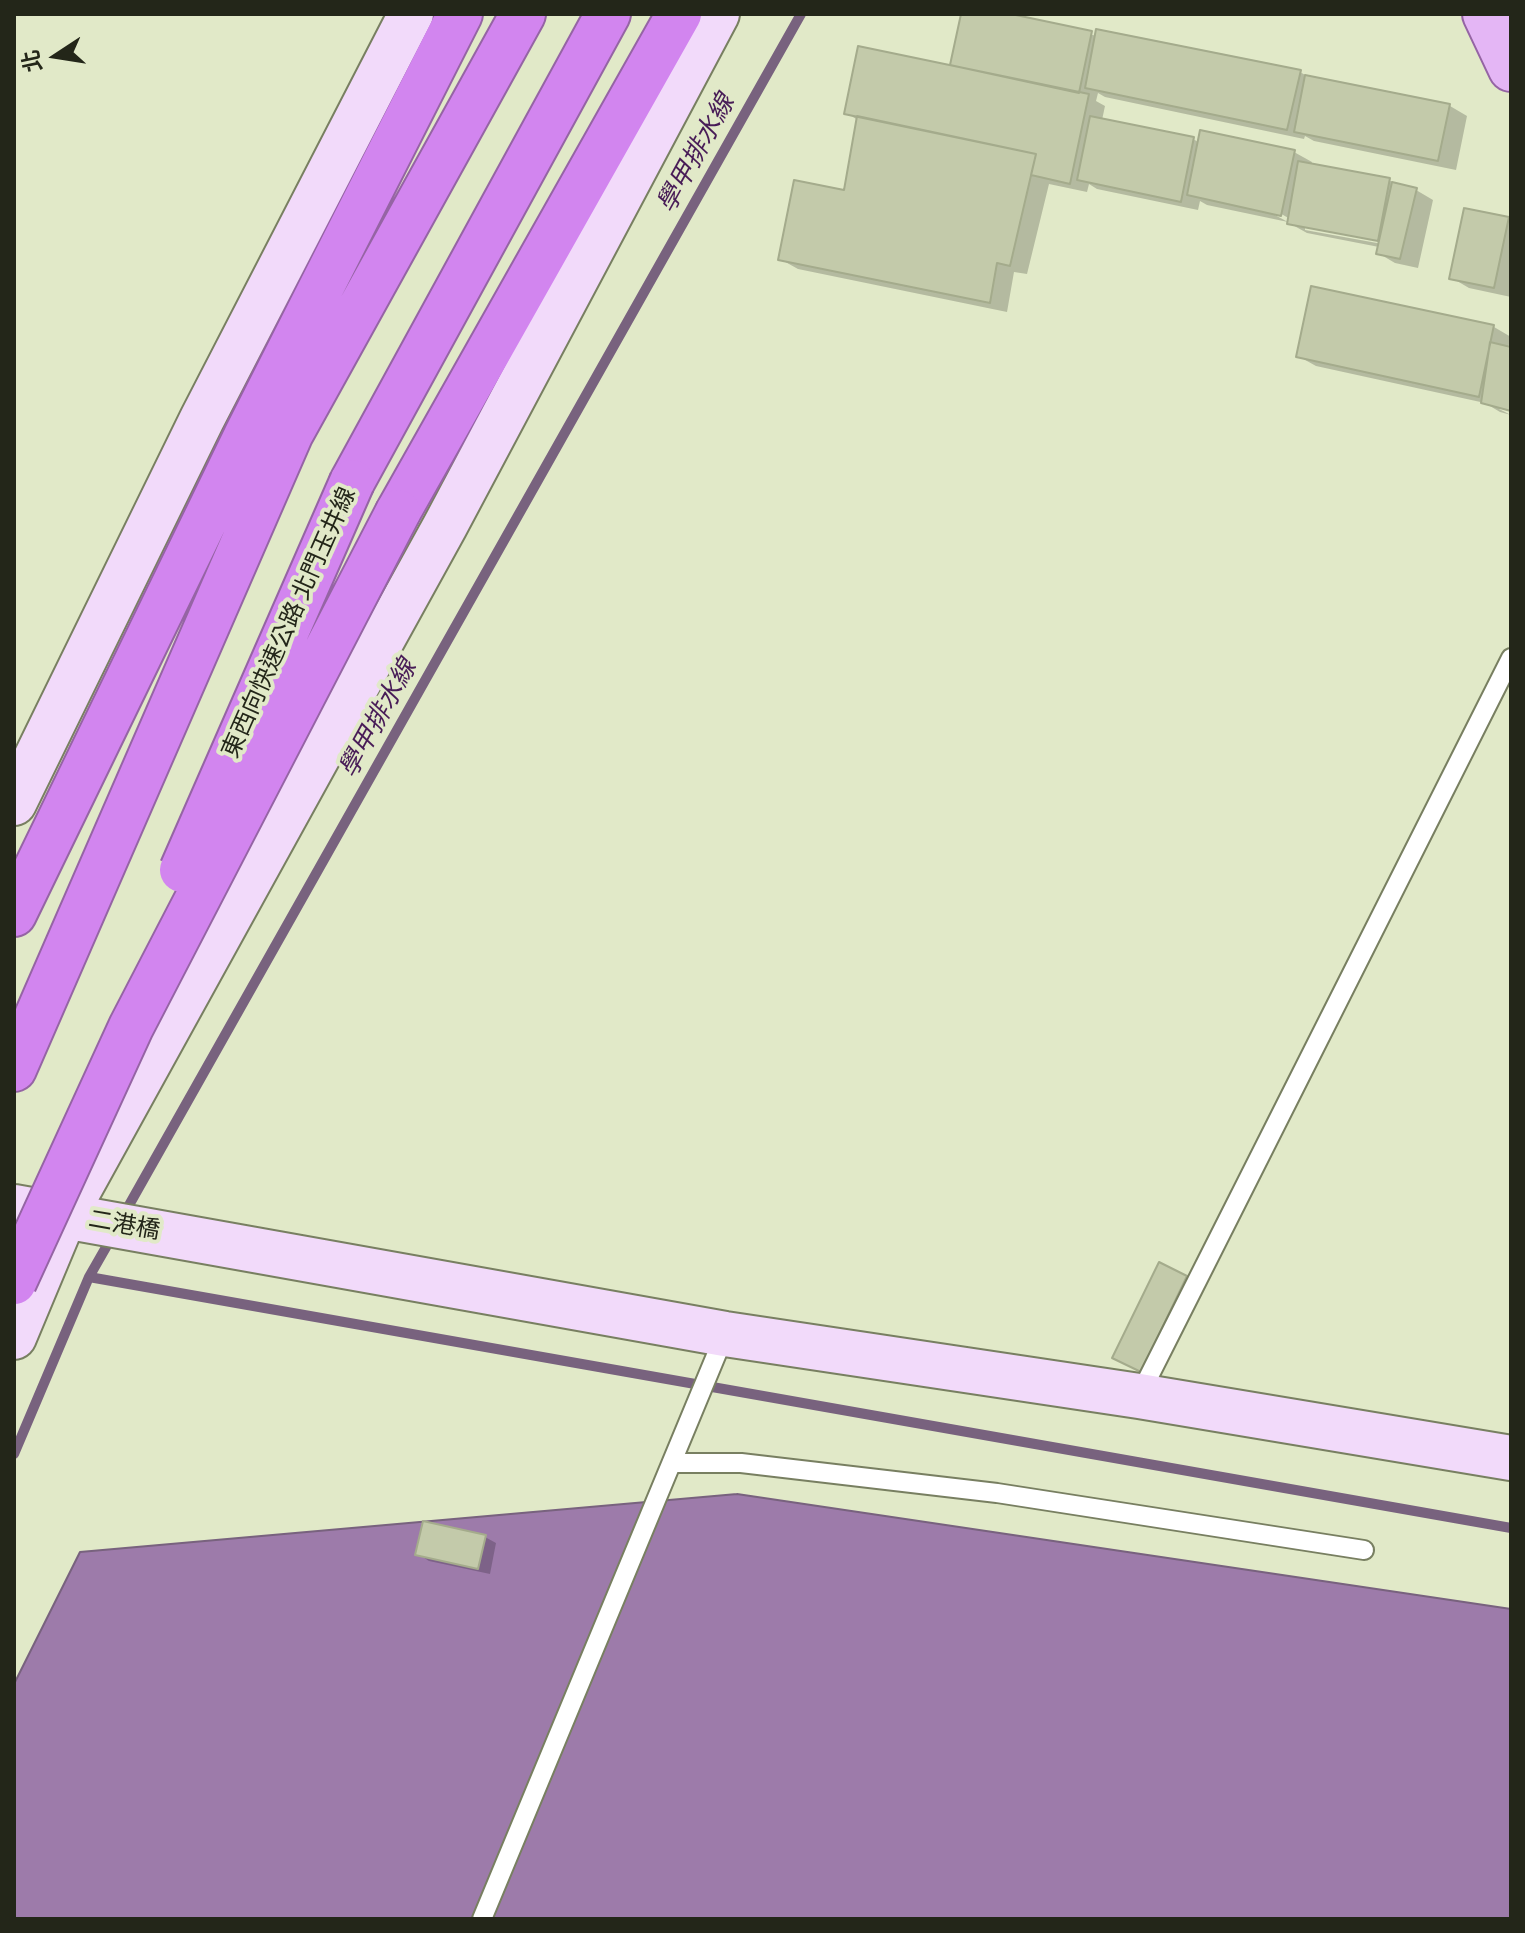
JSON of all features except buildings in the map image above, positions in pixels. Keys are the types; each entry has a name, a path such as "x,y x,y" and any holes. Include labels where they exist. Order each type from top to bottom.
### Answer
{"highway":[{"path":"14,914 247,434 460,14"},
{"path":"14,1069 291,433 523,14"},
{"name":"東西向快速公路 北門玉井線","path":"14,1253 352,482 608,14"},
{"path":"14,1282 131,1027 398,512 679,14"}],"main road":[{"path":"1485,14 1511,69"}],"street":[{"path":"14,803 202,419 411,14"},
{"path":"14,1337 65,1215 445,526 717,14"},
{"name":"二港橋","path":"14,1207 725,1334 1139,1396 1511,1458"}],"lane":[{"path":"1139,1396 1511,658"},
{"path":"482,1919 725,1334"},
{"path":"672,1463 741,1463 997,1493 1364,1550"}],"shaded area":[{"path":"737,1494 1511,1609 1511,1919 14,1919 14,1684 80,1552"}],"waterway":[{"name":"學甲排水線","path":"124,1214 801,14"},
{"name":"學甲排水線","path":"14,1454 89,1277 113,1235"},
{"path":"89,1277 1511,1528"}]}
